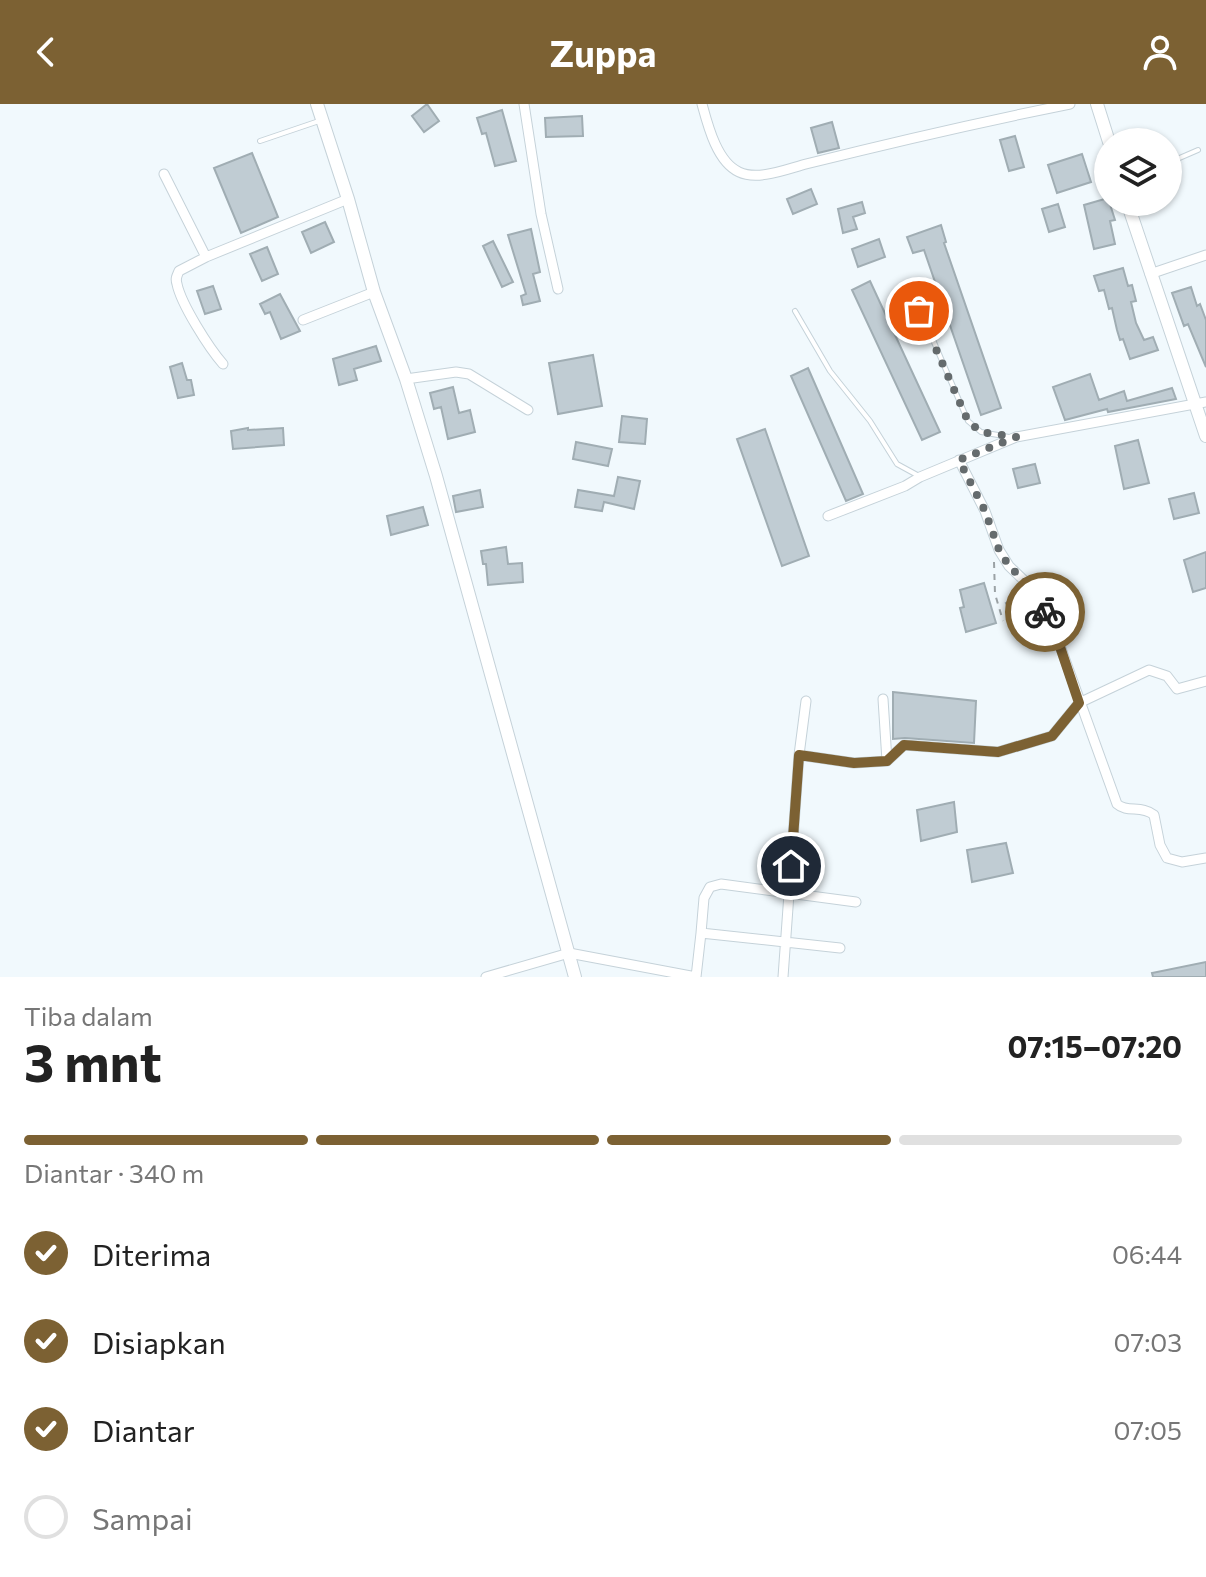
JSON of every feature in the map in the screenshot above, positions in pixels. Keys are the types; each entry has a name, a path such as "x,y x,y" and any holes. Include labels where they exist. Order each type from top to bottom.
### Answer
{"street":[{"path":"317,104 374,292 406,379 470,595 575,977"},
{"path":"524,104 541,214 558,289"},
{"path":"702,104 721,155 737,172 749,175 913,136 1070,104"},
{"path":"1097,104 1105,128"},
{"path":"164,174 206,257"},
{"path":"223,364 200,330 177,284 177,276 183,267 348,199"},
{"path":"1131,216 1150,274 1201,403 1206,436"},
{"path":"1150,274 1206,255"},
{"path":"303,320 374,292"},
{"path":"406,379 456,372 469,374 528,410"},
{"path":"828,516 1016,437 1201,403"},
{"path":"959,460 985,511 999,550 1009,566 1034,590 1054,629 1118,806 1123,809 1145,809 1154,815 1160,845 1167,858 1182,862 1206,858"},
{"path":"799,755 854,763 887,761 904,745 998,752 1052,736 1079,703 1149,670 1167,676 1177,689 1206,681"},
{"path":"883,699 887,761"},
{"path":"783,977 799,755 806,701"},
{"path":"486,977 569,953 696,977 704,898 710,887 721,884 856,902"},
{"path":"701,933 840,948"}],"lane":[{"path":"260,141 321,121"},
{"path":"1182,157 1198,150"},
{"path":"911,289 968,421 981,432 1016,437"},
{"path":"795,311 830,371 870,421 897,464 920,477"}],"path":[{"path":"999,550 994,563 994,581 1003,621"}],"building":[{"path":"427,104 439,121 424,132 412,116"},
{"path":"502,110 516,161 495,166 486,133 482,134 477,118"},
{"path":"582,116 583,136 546,137 545,118"},
{"path":"832,122 839,148 818,153 811,128"},
{"path":"1015,136 1024,167 1009,171 1000,140"},
{"path":"252,153 278,217 241,233 214,168"},
{"path":"1082,154 1091,182 1057,193 1048,165"},
{"path":"811,189 817,204 793,214 787,199"},
{"path":"862,202 865,213 853,217 857,229 843,233 838,209"},
{"path":"1094,202 1094,216 1114,216 1115,220 1110,221 1115,244 1094,249 1084,205"},
{"path":"1058,204 1065,227 1049,232 1042,209"},
{"path":"325,222 334,242 311,253 302,232"},
{"path":"941,225 944,243 1001,408 981,415 924,250 913,253 907,237"},
{"path":"531,229 540,272 533,274 540,301 523,305 521,296 526,294 508,235"},
{"path":"879,239 885,257 858,267 852,249"},
{"path":"493,241 513,282 502,287 483,246"},
{"path":"267,247 278,274 262,281 250,254"},
{"path":"1123,268 1136,301 1131,302 1136,323 1144,340 1153,337 1158,350 1130,359 1123,339 1120,340 1112,308 1109,309 1104,290 1099,291 1094,276"},
{"path":"870,281 940,432 922,440 852,290"},
{"path":"213,286 221,309 205,314 197,291"},
{"path":"1191,287 1197,306 1200,304 1206,320 1206,367 1188,324 1184,326 1172,293"},
{"path":"280,294 300,331 281,339 270,312 265,314 260,304"},
{"path":"376,346 381,361 354,369 357,380 339,385 333,359"},
{"path":"593,355 602,406 558,414 549,363"},
{"path":"182,363 187,380 191,380 194,395 178,398 170,367"},
{"path":"808,368 863,494 846,501 791,376"},
{"path":"1090,374 1099,400 1124,391 1127,401 1172,388 1176,399 1108,412 1107,409 1065,420 1053,387"},
{"path":"453,387 459,413 470,410 475,432 448,439 441,407 434,409 430,393"},
{"path":"622,416 647,419 645,444 619,442"},
{"path":"283,428 284,445 233,449 231,431"},
{"path":"765,429 809,556 782,566 737,439"},
{"path":"1138,440 1149,483 1124,489 1115,446"},
{"path":"576,442 612,449 608,466 573,459"},
{"path":"1035,464 1040,483 1018,488 1013,469"},
{"path":"618,477 640,481 634,509 604,502 602,511 575,507 578,490 614,496"},
{"path":"480,490 483,507 456,512 453,496"},
{"path":"1194,493 1199,513 1174,519 1169,499"},
{"path":"423,507 428,525 391,535 387,516"},
{"path":"506,547 508,564 522,563 523,582 488,585 481,551"},
{"path":"1206,552 1206,588 1193,592 1184,560"},
{"path":"984,583 996,623 966,632 960,608 964,607 960,590"},
{"path":"1022,593 1035,613 1016,618 1006,603"},
{"path":"893,692 976,701 974,743 893,739"},
{"path":"954,802 957,832 921,841 917,810"},
{"path":"1006,843 1013,873 972,882 967,850"},
{"path":"1206,962 1206,977 1153,977 1152,973"}],"way so far":[{"path":"919,311 968,421 981,432 1016,437 959,460 985,511 999,550 1009,566 1034,590 1045,612"}],"route":[{"path":"791,866 799,755 854,763 887,761 904,745 998,752 1052,736 1079,703 1054,629 1045,612"}]}
